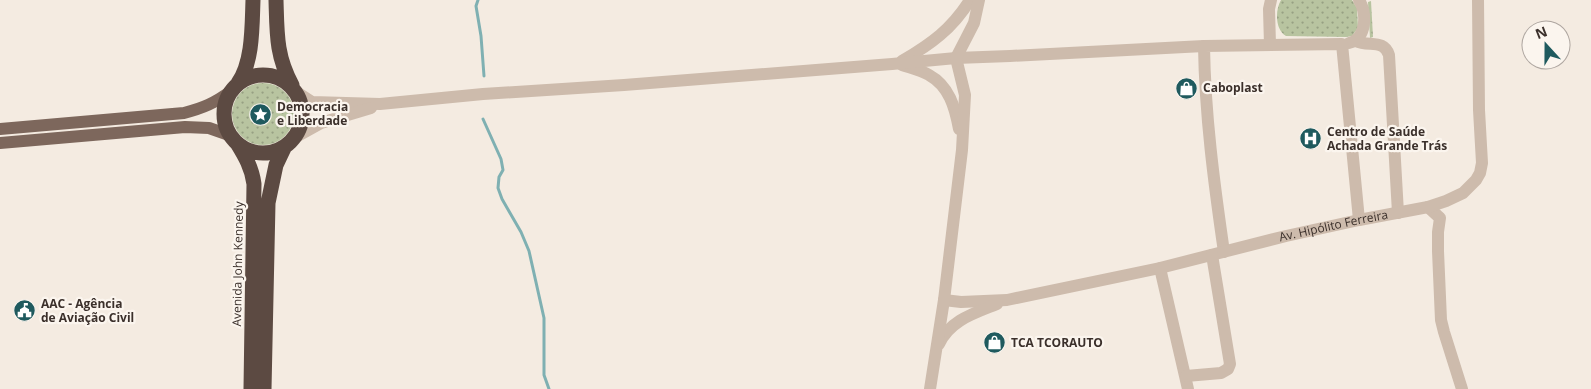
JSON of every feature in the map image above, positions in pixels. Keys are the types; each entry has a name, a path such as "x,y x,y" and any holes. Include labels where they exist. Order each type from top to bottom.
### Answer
{"highway":[{"path":"253,0 246,69 226,102 223,113 225,124 233,139 248,150 260,153 273,152 289,142"},
{"path":"264,389 268,204 276,165 289,142 300,128 302,116 301,103 283,70 278,48 276,0"},
{"path":"234,87 249,77 268,75 286,82 295,91"},
{"name":"Avenida John Kennedy","path":"233,139 245,156 251,169 254,184 250,389"}],"main road":[{"path":"0,130 184,113 218,101 234,87"},
{"path":"0,143 185,127 209,128 233,139"}],"street":[{"path":"898,64 950,28 970,0"},
{"path":"930,389 944,300 962,150 965,95 956,58 974,23 979,0"},
{"path":"1270,45 1269,9 1271,0"},
{"path":"1356,41 1362,34 1364,14 1359,0"},
{"name":"Av. Hipólito Ferreira","path":"1006,300 1160,268 1359,220 1428,207 1463,193 1471,187 1480,173 1482,164 1479,110 1478,0"},
{"path":"295,91 312,102 380,104 484,94 624,85 956,58 1204,46 1342,44 1356,41 1382,45 1389,55 1398,213"},
{"path":"1342,44 1359,220"},
{"path":"1186,376 1221,372 1228,368 1230,364 1218,253 1204,76 1204,46"},
{"path":"898,64 928,74 941,83 948,93 956,114 962,150"},
{"path":"289,142 321,123 380,104"},
{"path":"1428,207 1440,218 1438,251 1441,320 1462,389"},
{"path":"1160,268 1188,389"},
{"path":"944,300 961,302 1006,300"},
{"path":"936,353 945,334 958,321 1006,300"}],"green space":[{"path":"1281,0 1352,0 1357,8 1358,28 1352,36 1346,37 1286,36 1282,33 1277,20"},
{"path":"1371,1 1373,37 1370,38 1368,2"},
{"path":"257,83 269,83 285,92 292,102 294,114 292,126 285,136 269,145 257,145 246,140 237,131 232,120 232,108 237,97 246,88"}],"waterway":[{"path":"478,0 476,6 481,36 484,76"},
{"path":"483,119 501,159 503,170 499,177 498,188 529,251 544,318 544,375 549,389"}],"place":[{"name":"Caboplast","path":"1187,88"},
{"name":"Democracia e Liberdade","path":"261,114"},
{"name":"Centro de Saúde Achada Grande Trás","path":"1311,139"},
{"name":"AAC - Agência de Aviação Civil","path":"25,311"},
{"name":"TCA TCORAUTO","path":"995,343"}]}
